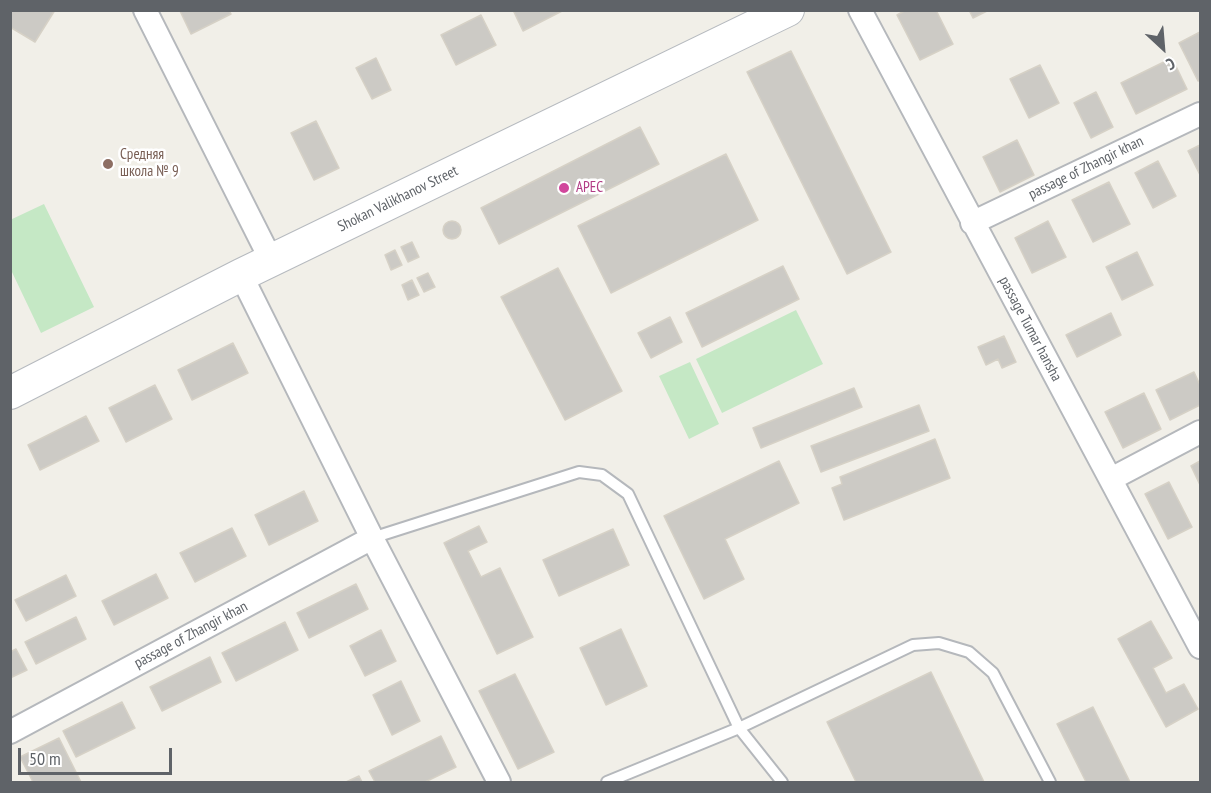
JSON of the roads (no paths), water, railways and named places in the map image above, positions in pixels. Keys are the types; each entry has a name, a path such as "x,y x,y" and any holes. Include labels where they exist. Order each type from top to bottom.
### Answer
{"main road":[{"name":"Shokan Valikhanov Street","path":"10,393 271,260 788,10"}],"street":[{"path":"145,10 271,260"},
{"name":"passage Tumar hansha","path":"860,10 1200,647"},
{"name":"passage of Zhangir khan","path":"972,223 1200,114"},
{"path":"241,275 372,538 499,783"},
{"path":"1111,479 1200,432"},
{"name":"passage of Zhangir khan","path":"10,732 372,538"}],"lane":[{"path":"372,538 579,472 602,475 628,494 739,728 782,783"},
{"path":"608,783 739,728 913,645 939,643 969,652 993,673 1050,783"}],"place":[{"name":"Средняя школа № 9","path":"108,164"},
{"name":"APEC","path":"564,188"}]}
